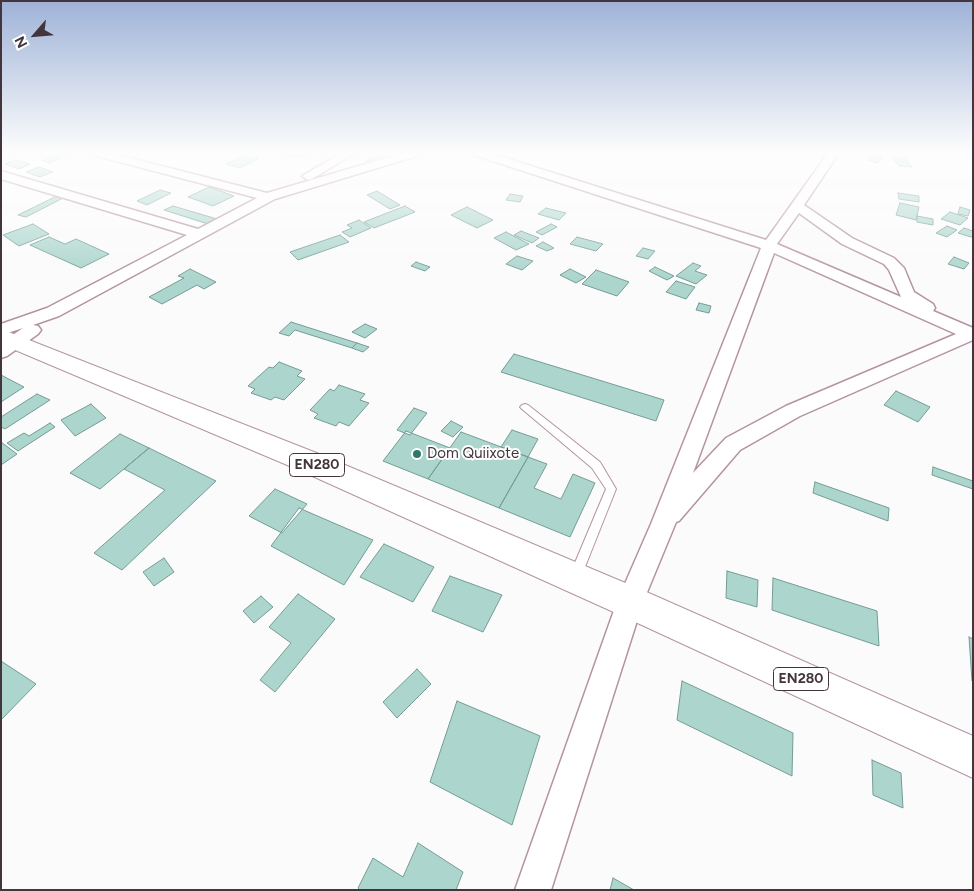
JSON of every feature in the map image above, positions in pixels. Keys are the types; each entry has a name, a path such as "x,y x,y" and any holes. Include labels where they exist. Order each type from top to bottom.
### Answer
{"main road":[{"name":"EN280","path":"5,340 309,462 630,602 973,757"}],"street":[{"path":"67,195 199,234"},
{"path":"259,195 268,197 276,195"},
{"path":"5,340 53,312 273,195"},
{"path":"608,195 769,246 971,334"},
{"path":"533,890 630,602 663,524 769,246 806,195"},
{"path":"798,206 847,241 889,261 896,268 907,295 971,334"},
{"path":"663,524 734,444 793,411 971,334"}],"lane":[{"path":"526,407 596,465 611,489 575,578"}],"building":[{"path":"60,195 69,195 26,217 18,215"},
{"path":"150,195 168,195 147,205 137,201"},
{"path":"193,195 234,196 213,206 188,197"},
{"path":"367,195 383,195 400,205 390,209"},
{"path":"510,195 523,196 520,202 506,200"},
{"path":"898,195 919,196 919,202 899,199"},
{"path":"900,203 919,207 916,220 896,215"},
{"path":"173,206 217,219 208,224 164,210"},
{"path":"405,206 415,212 374,228 364,222"},
{"path":"467,207 493,220 477,228 451,215"},
{"path":"960,207 970,210 968,216 958,214"},
{"path":"546,208 566,213 559,220 538,214"},
{"path":"950,212 968,218 960,225 941,219"},
{"path":"917,216 933,219 933,225 917,222"},
{"path":"359,220 371,228 350,237 342,232 352,228 347,225"},
{"path":"33,224 49,234 19,246 3,235"},
{"path":"551,224 557,227 542,235 536,232"},
{"path":"947,226 957,230 947,237 936,233"},
{"path":"964,228 973,231 973,236 958,233"},
{"path":"521,231 539,238 532,243 514,235"},
{"path":"506,232 529,244 516,250 494,238"},
{"path":"340,235 349,242 298,260 290,252"},
{"path":"49,237 65,244 76,239 109,254 81,268 30,245"},
{"path":"577,237 603,244 596,251 570,244"},
{"path":"543,242 554,248 547,251 536,246"},
{"path":"643,248 655,251 648,259 636,256"},
{"path":"517,256 533,261 522,270 506,264"},
{"path":"954,257 969,263 964,269 948,264"},
{"path":"416,262 430,267 425,271 411,266"},
{"path":"693,263 701,266 695,271 707,275 696,284 676,276"},
{"path":"655,267 674,276 667,280 649,271"},
{"path":"190,269 216,282 204,289 197,285 162,304 149,297 184,278 178,276"},
{"path":"570,269 586,277 576,283 560,275"},
{"path":"596,270 629,282 617,296 582,284"},
{"path":"676,281 695,287 686,299 666,292"},
{"path":"699,303 711,306 709,313 696,310"},
{"path":"291,322 357,343 352,348 295,330 289,336 279,333"},
{"path":"365,324 377,329 365,338 352,332"},
{"path":"357,343 369,347 363,352 352,348"},
{"path":"514,354 664,400 656,421 501,372"},
{"path":"279,362 302,371 297,376 305,379 284,400 275,397 271,400 251,393 255,389 248,386 269,367 273,368"},
{"path":"1,375 24,387 1,402"},
{"path":"339,385 365,394 360,400 369,403 349,426 339,422 336,426 314,418 318,414 310,410 330,389 334,391"},
{"path":"896,391 930,407 918,422 884,405"},
{"path":"37,394 50,400 5,429 1,427 1,417"},
{"path":"91,404 106,418 75,436 61,420"},
{"path":"414,408 427,413 410,435 397,430"},
{"path":"451,421 463,427 453,437 441,431"},
{"path":"50,423 55,427 18,451 7,443 24,433 29,436"},
{"path":"512,430 538,439 528,457 501,447"},
{"name":"Dom Quiixote","path":"406,431 450,448 428,479 383,461"},
{"path":"461,432 528,457 499,508 428,479"},
{"path":"120,434 149,448 100,489 70,473"},
{"path":"1,442 17,454 1,465"},
{"path":"149,448 216,481 122,570 94,553 165,490 124,469"},
{"path":"528,457 547,464 534,488 561,499 573,474 595,483 570,537 499,508"},
{"path":"933,467 973,481 973,489 932,475"},
{"path":"815,482 889,508 888,521 813,493"},
{"path":"275,489 307,504 282,533 249,516"},
{"path":"299,508 373,540 344,585 271,546"},
{"path":"384,544 434,567 413,602 360,577"},
{"path":"164,558 174,572 154,586 143,572"},
{"path":"727,571 758,580 757,607 726,598"},
{"path":"450,576 502,595 483,632 432,611"},
{"path":"773,578 877,611 879,646 772,610"},
{"path":"298,594 335,619 275,692 260,680 291,643 269,627"},
{"path":"261,596 273,607 254,623 243,611"},
{"path":"969,637 973,639 973,682 972,681"},
{"path":"1,661 36,684 1,720"},
{"path":"417,669 431,684 397,718 383,702"},
{"path":"682,681 793,733 792,776 677,720"},
{"path":"457,701 540,736 512,825 430,782"},
{"path":"872,760 901,773 903,808 873,795"},
{"path":"418,843 463,872 456,890 360,890 358,888 373,858 403,877"},
{"path":"613,878 634,890 610,890"}],"place":[{"name":"Dom Quiixote","path":"417,454"}]}
